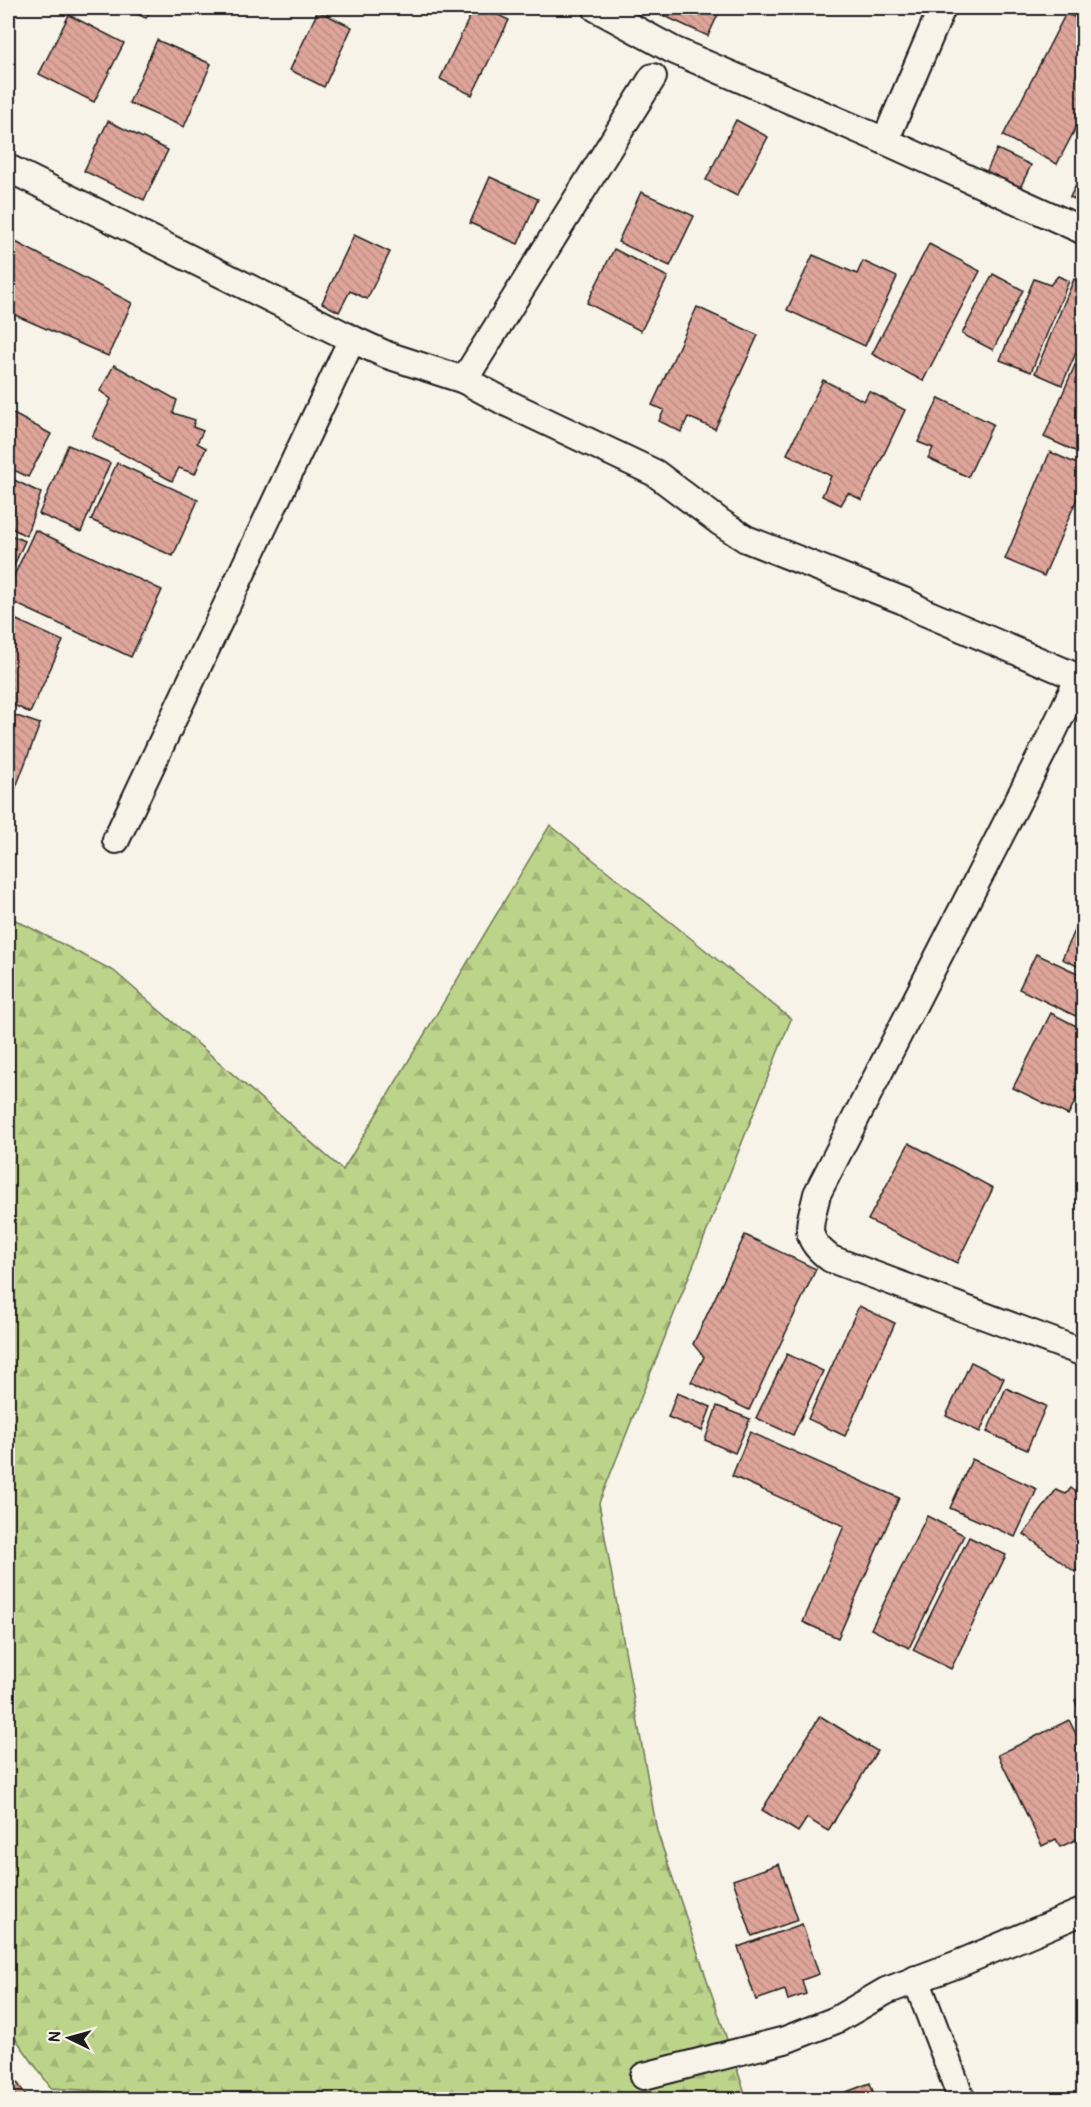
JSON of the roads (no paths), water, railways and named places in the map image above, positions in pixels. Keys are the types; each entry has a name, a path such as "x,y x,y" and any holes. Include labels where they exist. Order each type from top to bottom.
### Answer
{"street":[{"path":"596,8 673,50 885,141 1083,231"},
{"path":"885,141 942,8"},
{"path":"464,380 653,77"},
{"path":"8,168 352,339 387,355 464,380 507,403 655,473 746,540 904,601 924,612 1081,679 817,1194 809,1232 817,1249 831,1259 1083,1353"},
{"path":"116,840 352,339"},
{"path":"644,2076 785,2040 836,2020 886,1991 1066,1920 1083,1911"},
{"path":"916,1979 962,2100"}]}
